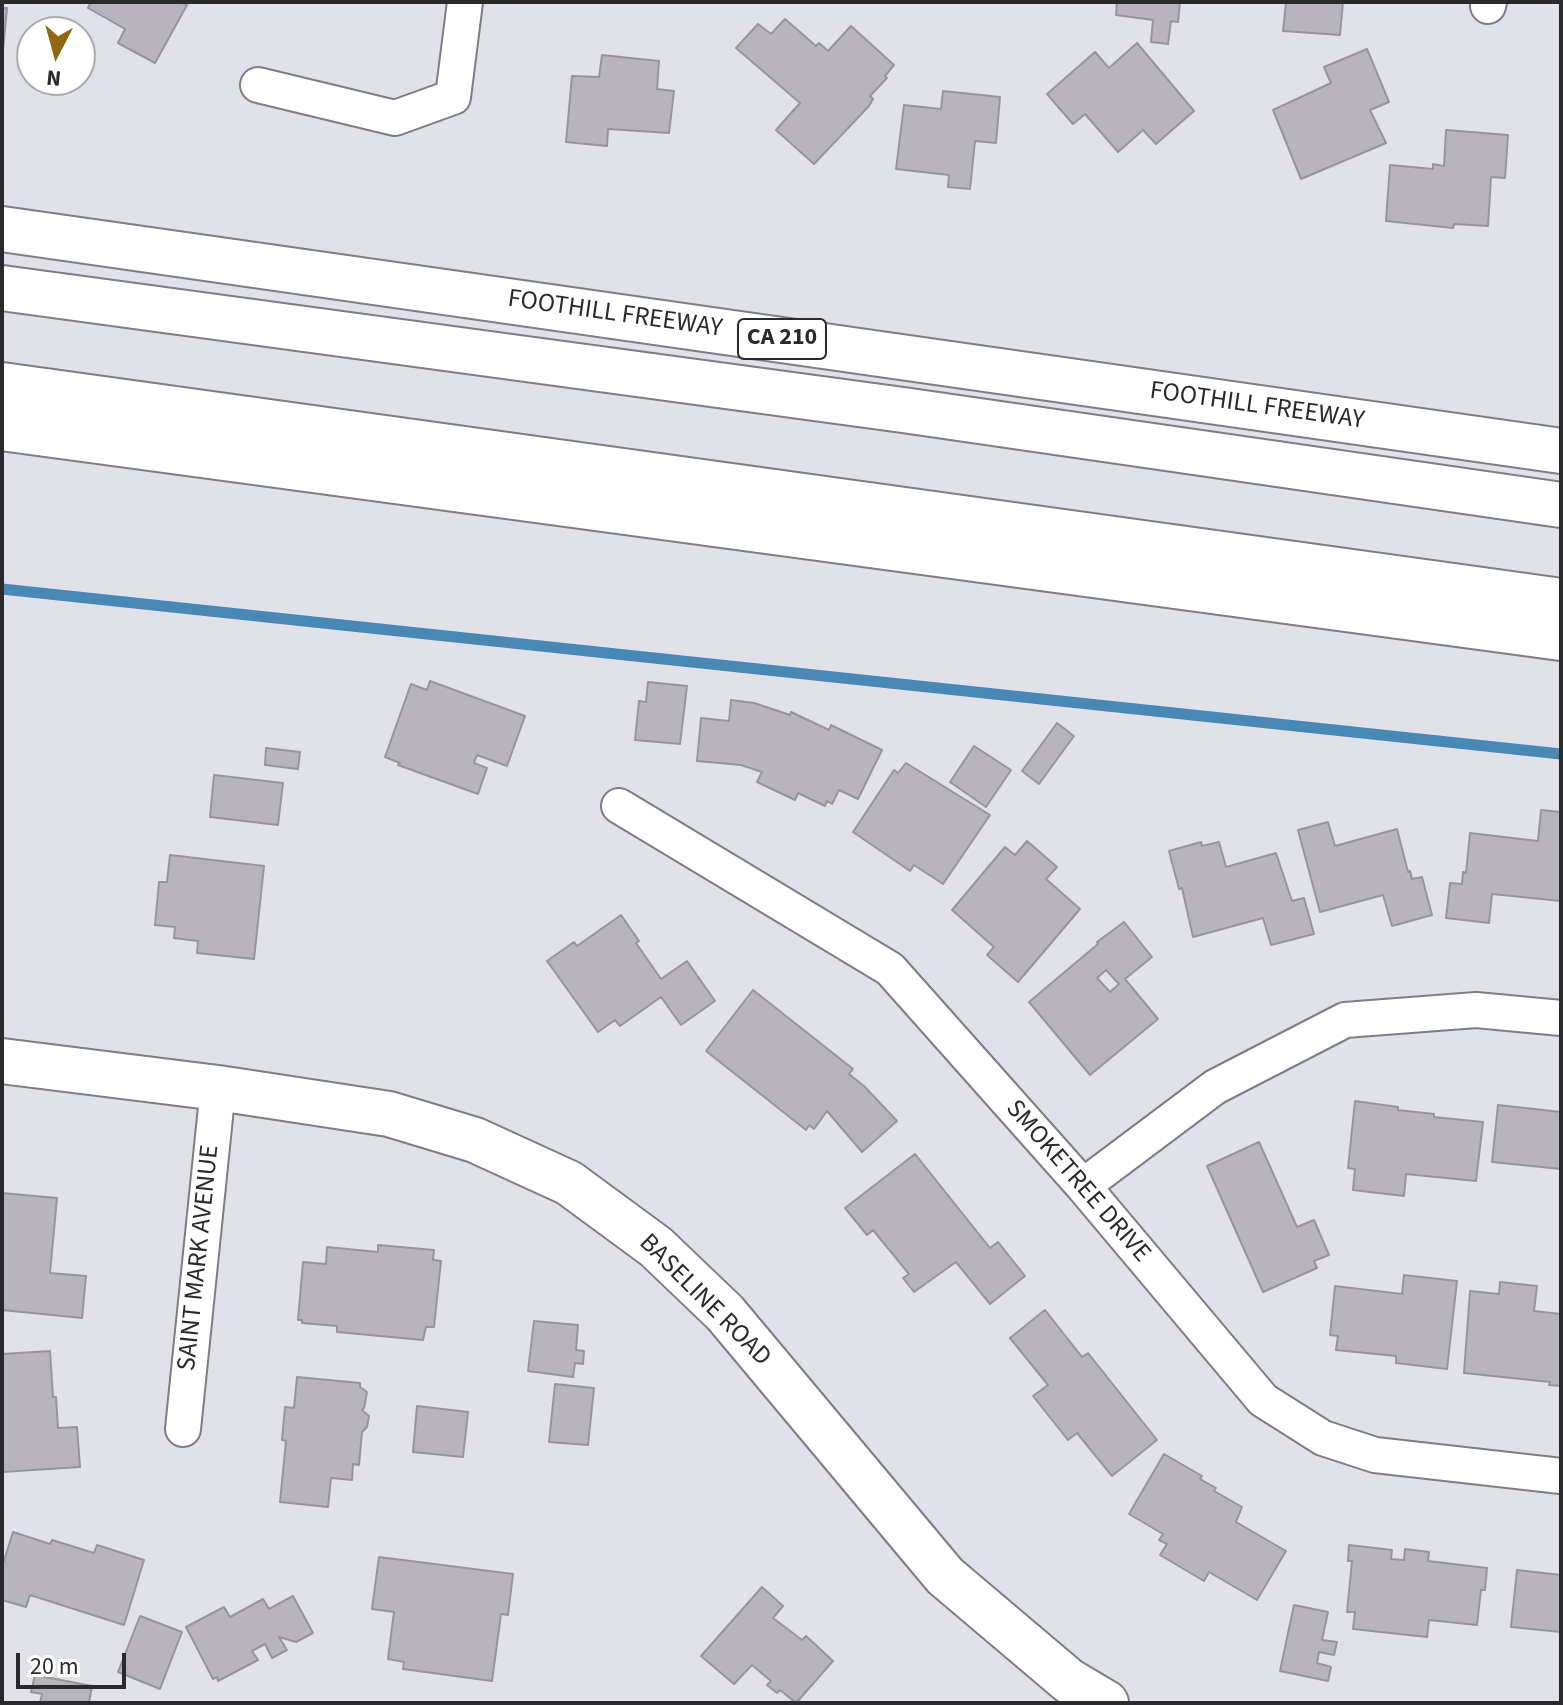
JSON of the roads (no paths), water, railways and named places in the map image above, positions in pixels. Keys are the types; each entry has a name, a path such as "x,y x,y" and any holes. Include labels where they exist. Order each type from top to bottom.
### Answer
{"main road":[{"name":"FOOTHILL FREEWAY","path":"2,229 1561,451"},
{"path":"2,288 887,408 1561,505"},
{"path":"2,385 1561,601"},
{"path":"2,428 1541,635 1561,651"},
{"name":"BASELINE ROAD","path":"2,1061 218,1088 389,1114 475,1140 569,1183 656,1247 725,1313 945,1576 1069,1681 1106,1703"}],"street":[{"path":"258,85 395,118 453,97 465,2"},
{"name":"SMOKETREE DRIVE","path":"619,806 890,969 1083,1186 1263,1400 1323,1438 1375,1455 1561,1476"},
{"path":"1083,1186 1215,1087 1345,1020 1476,1010 1561,1018"},
{"name":"SAINT MARK AVENUE","path":"183,1429 218,1088"}],"waterway":[{"path":"2,589 1561,754"}]}
